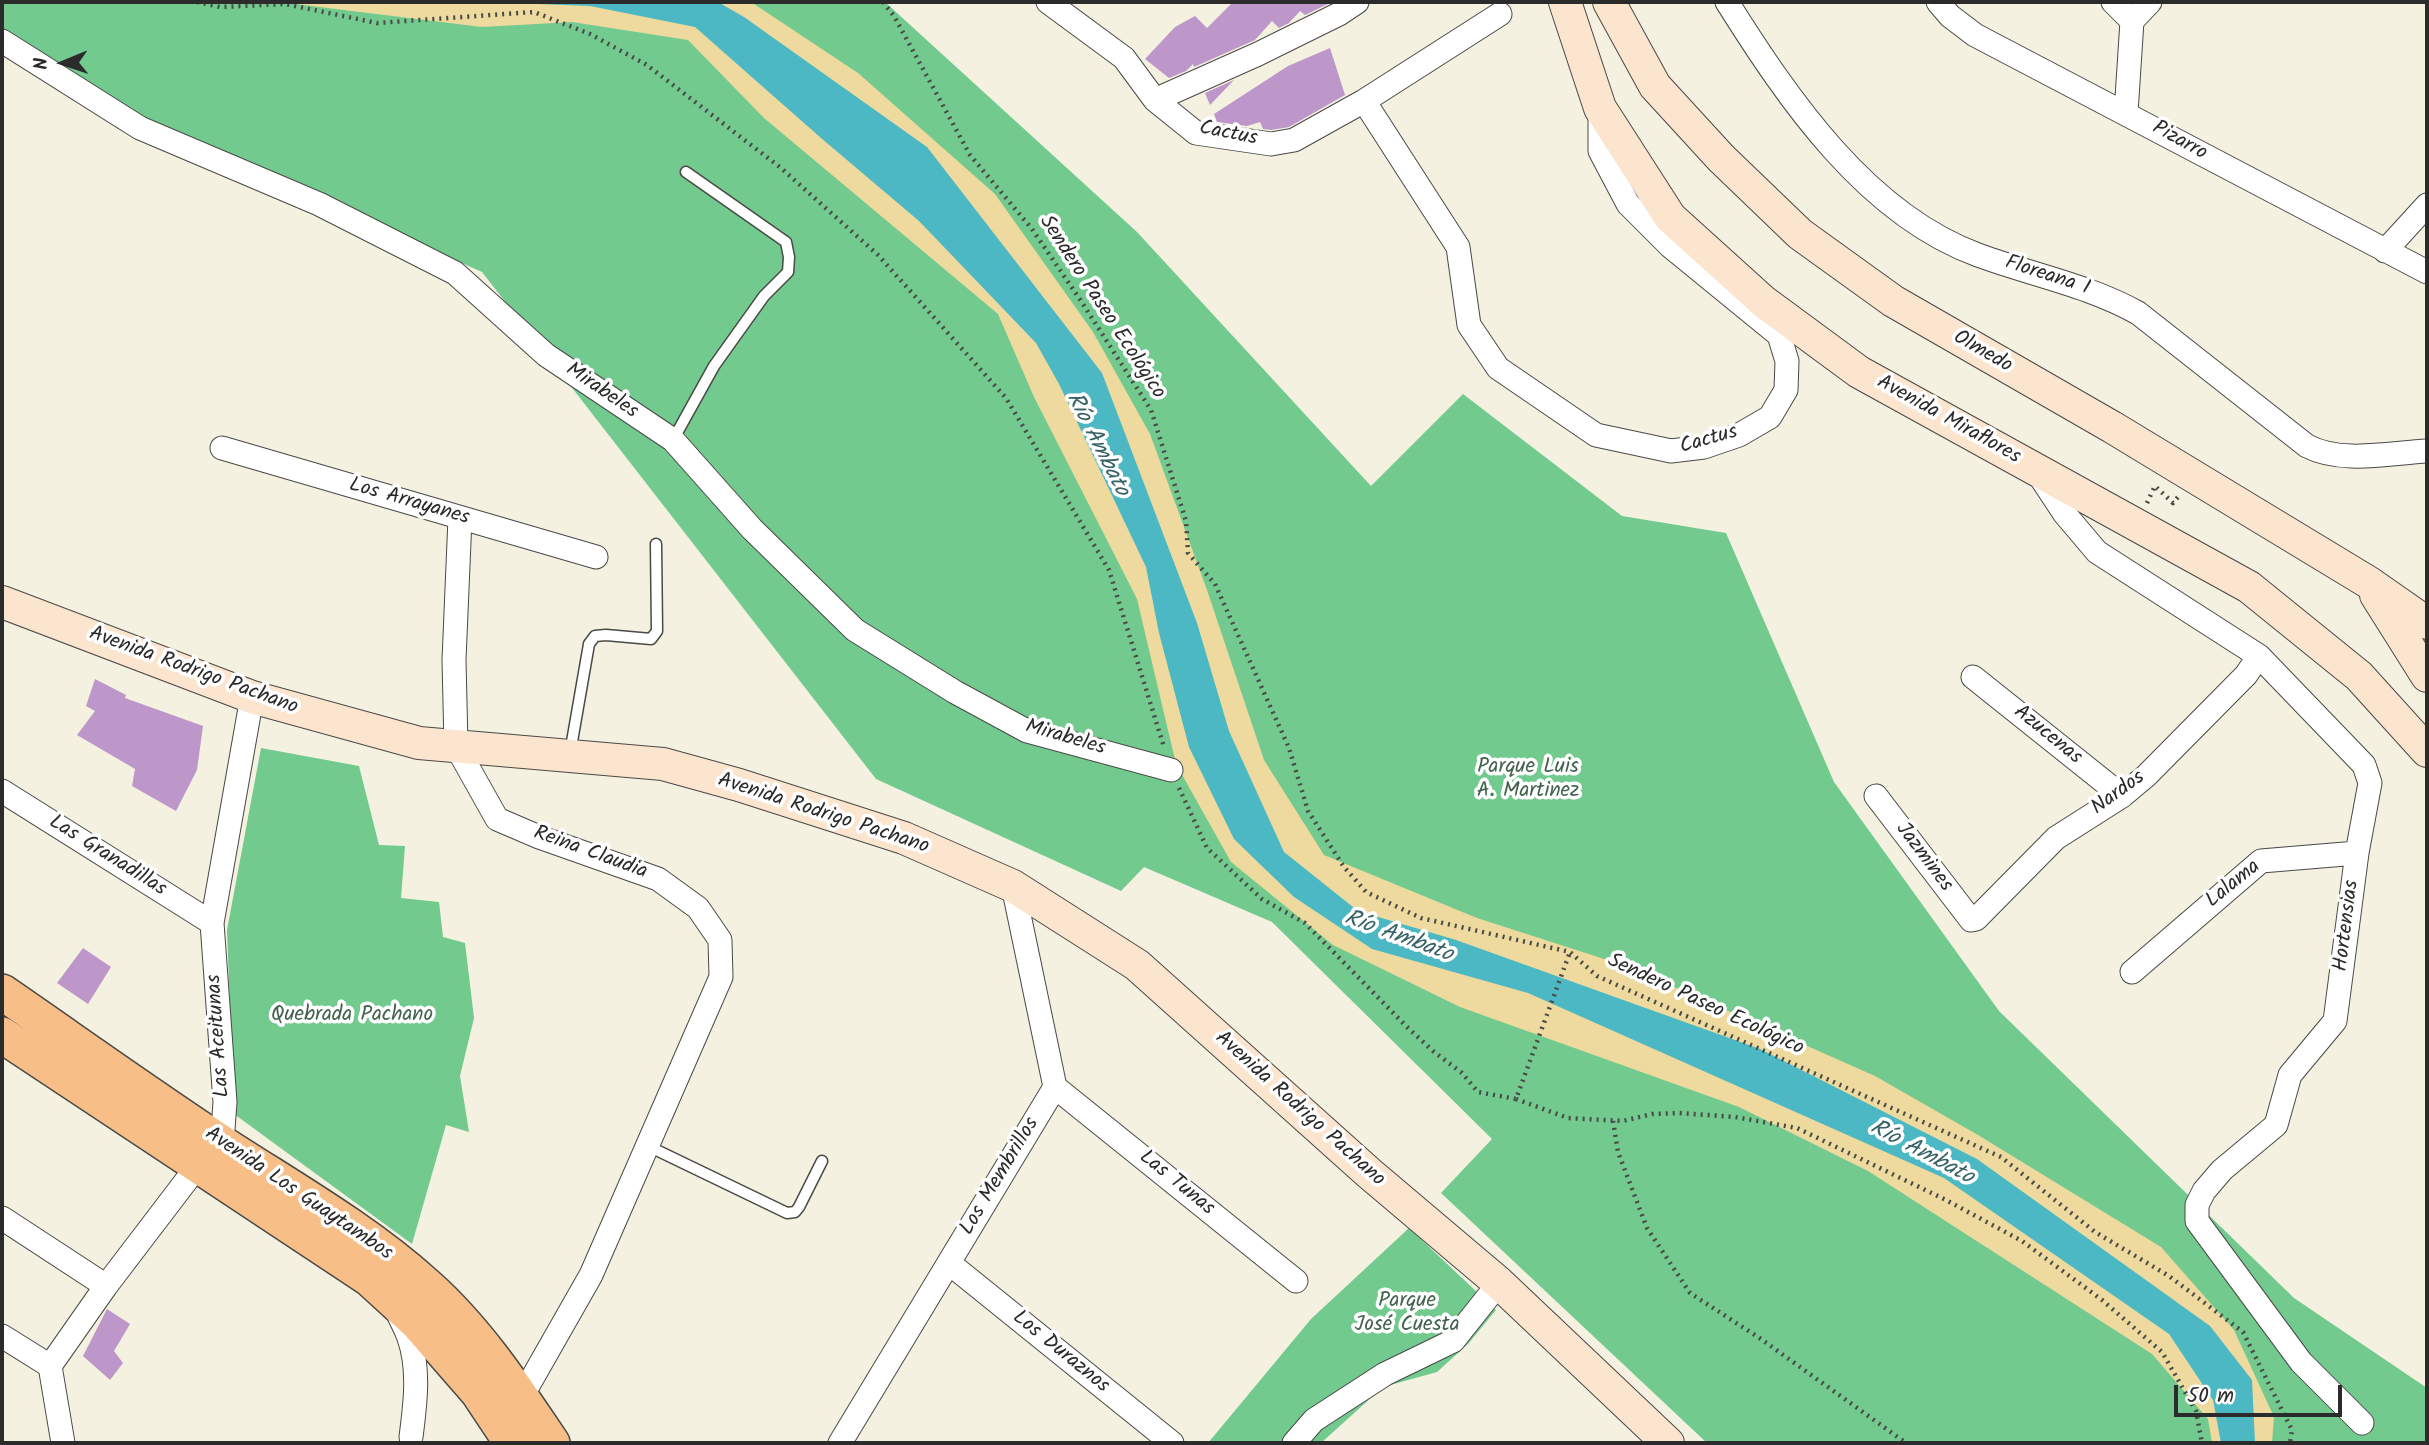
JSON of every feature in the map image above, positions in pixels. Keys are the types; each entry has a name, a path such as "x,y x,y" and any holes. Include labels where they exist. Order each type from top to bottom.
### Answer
{"main road":[{"name":"Avenida Miraflores","path":"1565,2 1600,108 1670,217 1764,302 1860,372 2249,587 2359,676 2427,751"},
{"name":"Olmedo","path":"1609,2 1655,86 1721,159 1800,234 1893,301 2193,476 2368,582 2427,623"},
{"path":"2368,582 2427,677"},
{"name":"Avenida Rodrigo Pachano","path":"2,602 251,697 419,743 663,764 739,785 904,838 1013,886 1137,965 1370,1173 1499,1283 1668,1443"},
{"name":"Avenida Los Guaytambos","path":"2,992 370,1279 417,1322 478,1392 512,1443"},
{"name":"Avenida Los Guaytambos","path":"2,1035 210,1154 379,1245 428,1287 474,1336 552,1443"}],"street":[{"name":"Cactus","path":"1048,2 1124,58 1155,100 1196,133 1271,144 1294,140 1364,101 1500,13"},
{"path":"1155,100 1258,54 1339,14 1357,2"},
{"name":"Floreana I","path":"1727,2 1769,67 1842,158 1876,193 1928,232 1978,255 2107,296 2138,313 2316,451 2343,456 2427,451"},
{"name":"Pizarro","path":"1938,2 1950,16 1975,35 2427,272"},
{"path":"2113,2 2132,21"},
{"path":"2126,113 2132,21 2150,2"},
{"name":"Mirabeles","path":"2,41 140,128 319,204 455,274 546,355 673,440 752,529 855,630 955,692 1027,731 1171,771"},
{"name":"Cactus","path":"1364,101 1458,247 1469,325 1498,368 1596,435 1671,451 1704,447 1739,435 1770,417 1786,390 1787,361 1779,335 1670,246 1628,204 1600,151 1600,108"},
{"path":"2385,251 2427,205"},
{"name":"Los Arrayanes","path":"222,448 596,557"},
{"name":"Hortensias","path":"2036,469 2064,513 2097,552 2259,656 2364,765 2370,783 2357,853 2335,1021 2290,1075 2276,1125 2222,1170 2199,1199 2196,1213 2197,1221 2301,1362 2362,1423"},
{"name":"Reina Claudia","path":"460,518 454,660 456,746 497,819 539,837 657,879 698,908 720,940 721,977 592,1275 521,1398"},
{"name":"Nardos","path":"1971,920 1976,919 2056,838 2122,796 2146,776 2246,675 2259,656"},
{"name":"Azucenas","path":"1973,677 2122,796"},
{"name":"Las Aceitunas","path":"210,1154 225,1102 212,923 251,697"},
{"name":"Las Granadillas","path":"2,791 212,923"},
{"name":"Jazmines","path":"1876,796 1971,920"},
{"name":"Lalama","path":"2133,972 2257,863 2269,859 2357,853"},
{"path":"1013,886 1055,1087"},
{"name":"Los Membrillos","path":"847,1440 1055,1087"},
{"name":"Las Tunas","path":"1055,1087 1296,1281"},
{"path":"63,1443 50,1366 106,1286 210,1154"},
{"path":"2,1218 106,1286"},
{"name":"Los Duraznos","path":"949,1263 1172,1443"},
{"path":"1294,1443 1314,1420 1385,1374 1453,1341 1499,1283"},
{"path":"390,1297 410,1339 416,1402 411,1437"},
{"path":"2,1336 50,1366"}],"lane":[{"path":"673,440 714,366 764,296 788,272 789,257 786,242 686,172"},
{"path":"570,756 589,644 595,636 651,639 657,631 656,544"},
{"path":"648,1146 787,1213 794,1212 799,1207 822,1161"}],"path":[{"path":"197,2 220,7 285,4 377,23 534,12 590,34 647,65 781,168 878,255 1006,398 1109,570 1171,771 1207,848 1262,899 1305,923 1407,1027 1462,1073 1478,1092 1516,1099 1568,1118 1623,1121 1652,1114 1678,1113 1735,1117 1797,1129 1946,1200 2022,1241 2102,1300 2162,1352 2196,1411 2202,1443"},
{"name":"Sendero Paseo Ecológico","path":"883,2 894,16 970,155 1032,229 1151,410 1186,522 1188,553 1215,584 1289,748 1308,811 1344,867 1366,892 1421,918 1570,952 1597,976 2001,1157 2095,1232 2169,1276 2243,1332 2292,1430 2290,1443"},
{"path":"2122,516 2135,497 2146,506 2155,486 2173,503 2193,476"},
{"path":"1516,1099 1570,952"},
{"path":"1613,1121 1618,1152 1647,1228 1690,1293 1761,1339 1906,1443"}],"green space":[{"name":"Parque Luis A. Martinez","path":"2,2 885,2 1137,232 1371,486 1463,394 1622,516 1726,533 1834,782 1999,1011 2294,1298 2427,1388 2427,1443 1707,1443 1441,1193 1492,1139 1272,922 1144,867 1121,891 876,779 482,272 113,107 2,37"},
{"name":"Quebrada Pachano","path":"261,748 359,766 379,845 405,846 401,898 439,902 443,937 465,943 474,1018 460,1076 469,1132 446,1125 412,1244 234,1114 227,930"},
{"name":"Parque José Cuesta","path":"1409,1228 1496,1310 1468,1344 1437,1372 1383,1387 1321,1443 1208,1443 1311,1319"}],"sand":[{"path":"279,2 751,2 858,73 995,194 1093,332 1150,434 1207,590 1264,760 1324,855 1477,918 1629,967 1875,1076 1978,1135 2161,1247 2234,1330 2274,1417 2272,1443 2212,1443 2208,1419 2152,1354 1868,1171 1739,1107 1460,1007 1333,945 1231,862 1176,764 1137,599 1034,397 998,314 764,118 688,40 572,22 482,27"}],"water":[{"name":"Río Ambato","path":"485,2 718,2 744,17 927,147 1102,373 1197,623 1229,731 1284,852 1358,911 1456,940 1760,1049 1977,1159 2210,1326 2252,1380 2255,1443 2221,1443 2213,1400 2169,1334 1944,1178 1528,993 1372,949 1294,897 1234,839 1189,747 1159,633 1146,567 1059,384 1036,343 919,221 695,27 590,6"}],"building":[{"path":"1233,2 1332,2 1305,15 1300,11 1289,23 1279,28 1272,21 1255,40 1194,67 1193,64 1186,71 1169,78 1145,59 1175,27 1195,16 1207,28"},
{"path":"1330,48 1345,95 1289,127 1271,130 1263,129 1260,122 1247,126 1217,122 1214,114 1288,66"},
{"path":"1234,80 1210,105 1205,93"},
{"path":"95,679 126,695 125,698 203,726 197,770 176,811 132,786 135,769 77,735 95,711 86,706"},
{"path":"83,948 111,967 88,1004 57,983"},
{"path":"107,1309 130,1324 114,1351 123,1363 110,1380 83,1356"}]}
